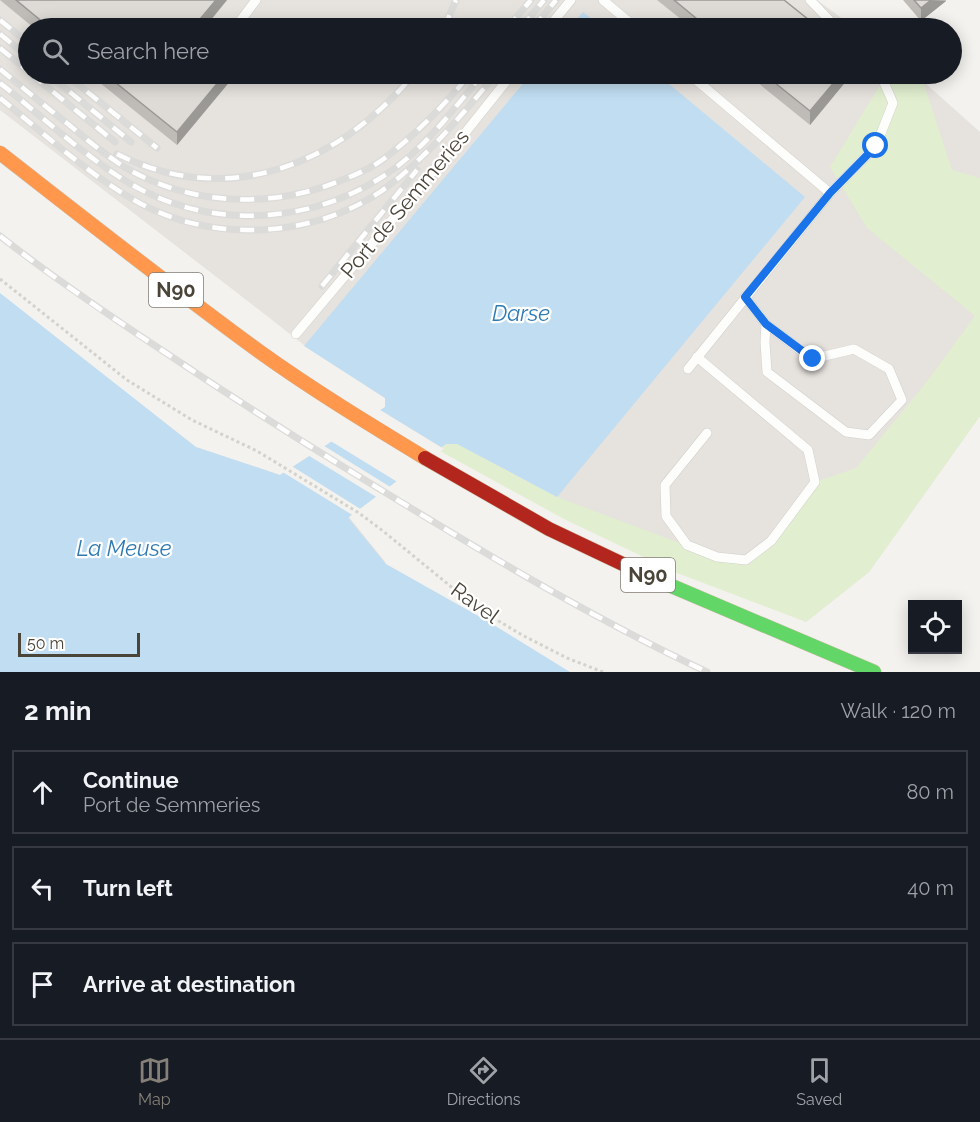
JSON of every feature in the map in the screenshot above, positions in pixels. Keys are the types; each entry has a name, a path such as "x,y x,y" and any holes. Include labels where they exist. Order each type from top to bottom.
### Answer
{"highway":[{"name":"N90","path":"0,153 183,295 262,353 358,418 430,461 549,530 874,672"}],"lane":[{"path":"242,18 256,0"},
{"path":"556,18 571,0"},
{"path":"603,0 624,18"},
{"path":"810,0 827,18"},
{"name":"Port de Semmeries","path":"296,334 504,84"},
{"path":"701,84 830,193"},
{"path":"688,369 830,193 876,146 893,103 885,84"},
{"path":"745,297 766,324 813,359 854,349 889,369 902,400 869,435 846,432 767,372 766,324"},
{"path":"697,357 808,450 815,483 771,541 746,560 717,557 687,545 666,516 665,485 707,433"}],"path":[{"name":"Ravel","path":"0,279 127,380 192,420 256,451 359,513 492,617 567,658 603,672"}],"shaded area":[{"path":"0,0 817,0 841,18 18,18 18,84 926,84 980,132 980,416 869,572 806,622 457,444 446,444 349,517 386,563 196,447 280,475 385,407 385,398 304,345 0,110"}],"green space":[{"path":"881,84 924,84 952,170 980,178 980,416 869,572 806,622 677,573 564,519 438,450 446,444 457,444 557,497 717,557 746,560 771,541 815,482 856,468 925,384 975,316 867,228 830,167"}],"water":[{"path":"583,12 590,18 578,18"},
{"path":"523,84 669,84 805,197 557,497 457,444 446,444 349,517 386,564 489,622 570,672 0,672 0,293 196,447 280,475 385,407 385,398 304,346"}],"pier":[{"path":"377,408 444,449 399,483 329,440"},
{"path":"321,444 392,488 378,498 306,454"},
{"path":"290,465 362,510 354,516 281,471"}],"building":[{"path":"16,0 216,0 201,18 38,18"},
{"path":"674,0 784,0 806,18 696,18"},
{"path":"914,0 931,0 921,8"},
{"path":"117,84 217,84 177,132"},
{"path":"776,84 833,84 810,111"}],"railway":[{"path":"448,18 456,0"},
{"path":"516,18 531,0"},
{"path":"529,18 544,0"},
{"path":"541,18 556,0"},
{"path":"0,20 18,35"},
{"path":"0,34 18,49"},
{"path":"0,48 18,63"},
{"path":"0,69 18,84"},
{"path":"0,83 90,156 138,188 172,203 207,212 243,216 279,214 315,207 349,195 382,177 421,146 475,84"},
{"path":"18,84 96,147 126,168 151,181 178,190 232,199 288,196 348,178 367,169 385,158 411,136 461,84"},
{"path":"43,84 115,142"},
{"path":"60,84 131,142"},
{"path":"77,84 157,148"},
{"path":"117,154 159,170 200,178 240,177 279,169 317,154 352,132 384,106 405,84"},
{"path":"0,98 82,165 134,200 165,215 198,225 233,229 268,229 303,224 336,214 368,200 396,180 423,156 487,84"},
{"path":"322,286 417,170"},
{"path":"0,236 121,323 324,455 435,523 614,626 707,672"}],"traffic: fast":[{"path":"648,576 874,672"}],"traffic: slow":[{"path":"0,153 260,352 362,420 425,458"}],"traffic: jam":[{"path":"425,458 549,529 648,576"}],"route":[{"path":"813,359 766,324 745,297 830,193 876,146"}],"water label":[{"name":"Darse","path":"521,313"},
{"name":"La Meuse","path":"124,548"}]}
